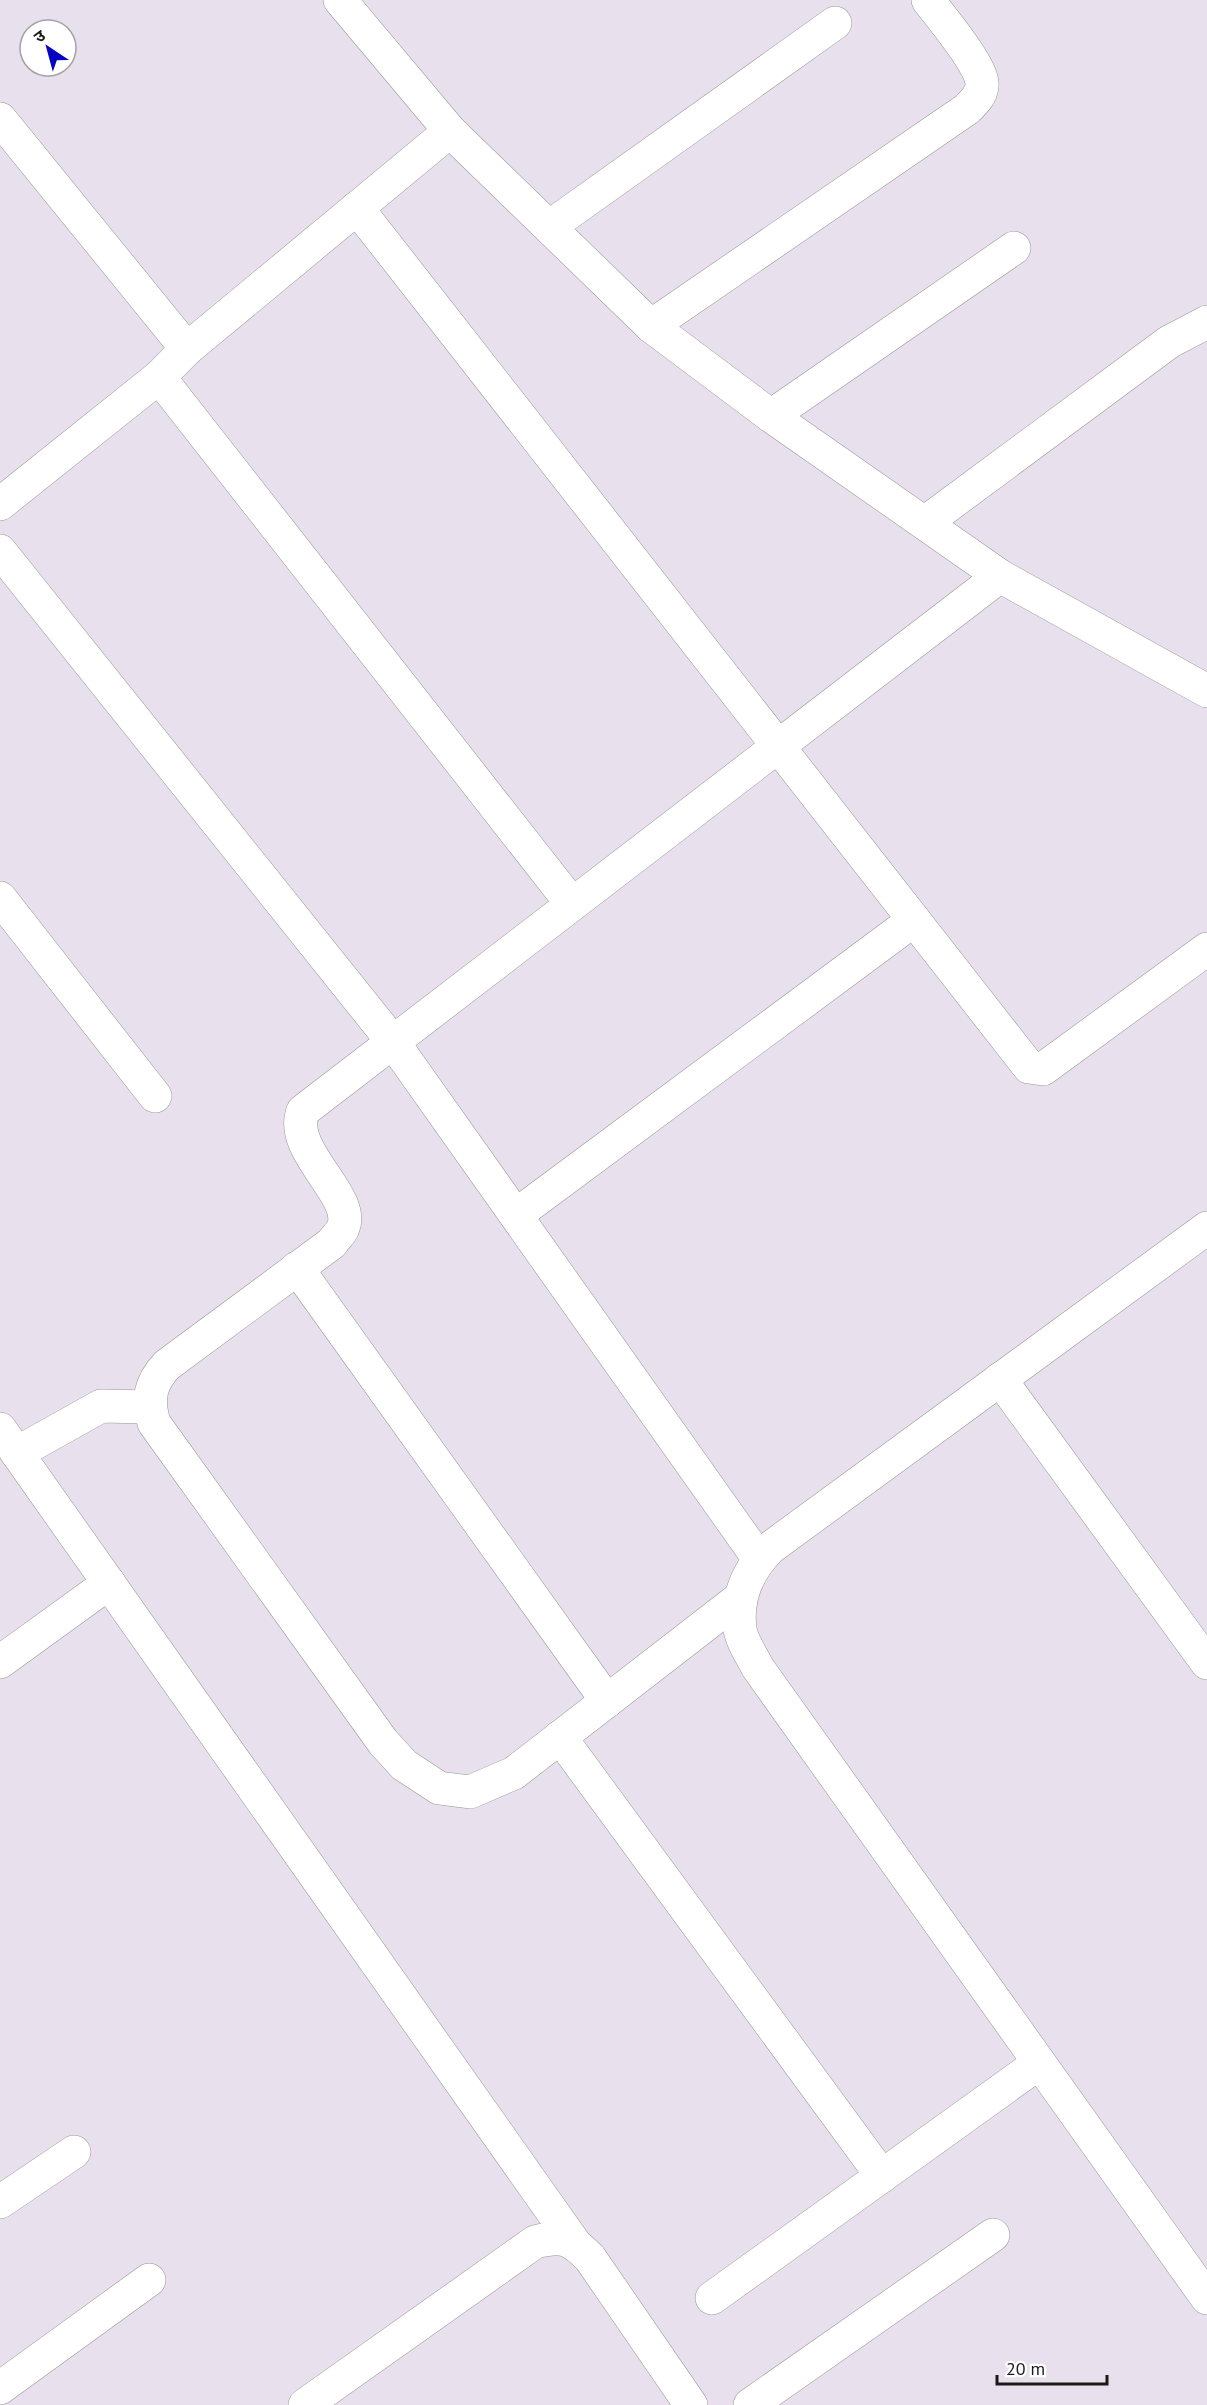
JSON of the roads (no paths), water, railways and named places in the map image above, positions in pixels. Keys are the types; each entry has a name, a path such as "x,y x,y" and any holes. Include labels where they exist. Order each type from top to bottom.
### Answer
{"street":[{"path":"340,0 450,131 651,326 771,416 926,522 1000,576 1207,691"},
{"path":"651,326 957,116 980,95 983,83 978,69 928,0"},
{"path":"549,227 835,22"},
{"path":"0,119 187,349"},
{"path":"2,498 159,377 187,349 450,131"},
{"path":"357,208 780,745 1029,1067 1043,1068 1207,949"},
{"path":"771,416 1014,248"},
{"path":"926,522 1169,342 1207,322"},
{"path":"159,377 572,904"},
{"path":"0,550 393,1042 759,1559"},
{"path":"740,1598 514,1773 470,1792 439,1788 404,1765 383,1742 154,1423 149,1407 151,1388 156,1376 167,1365 332,1243 344,1227 342,1207 302,1138 299,1120 303,1111 1000,576"},
{"path":"0,898 155,1096"},
{"path":"516,1215 914,920"},
{"path":"1207,1228 770,1548 759,1559 740,1598 740,1631 758,1668 1207,2298"},
{"path":"297,1268 607,1701"},
{"path":"1000,1379 1207,1663"},
{"path":"149,1407 101,1406 8,1441 573,2241 590,2258 691,2405"},
{"path":"0,1662 109,1583"},
{"path":"560,1737 882,2176"},
{"path":"712,2298 1039,2063"},
{"path":"0,2202 74,2152"},
{"path":"750,2405 993,2235"},
{"path":"305,2405 535,2242 553,2237 573,2241"},
{"path":"0,2388 149,2280"}]}
